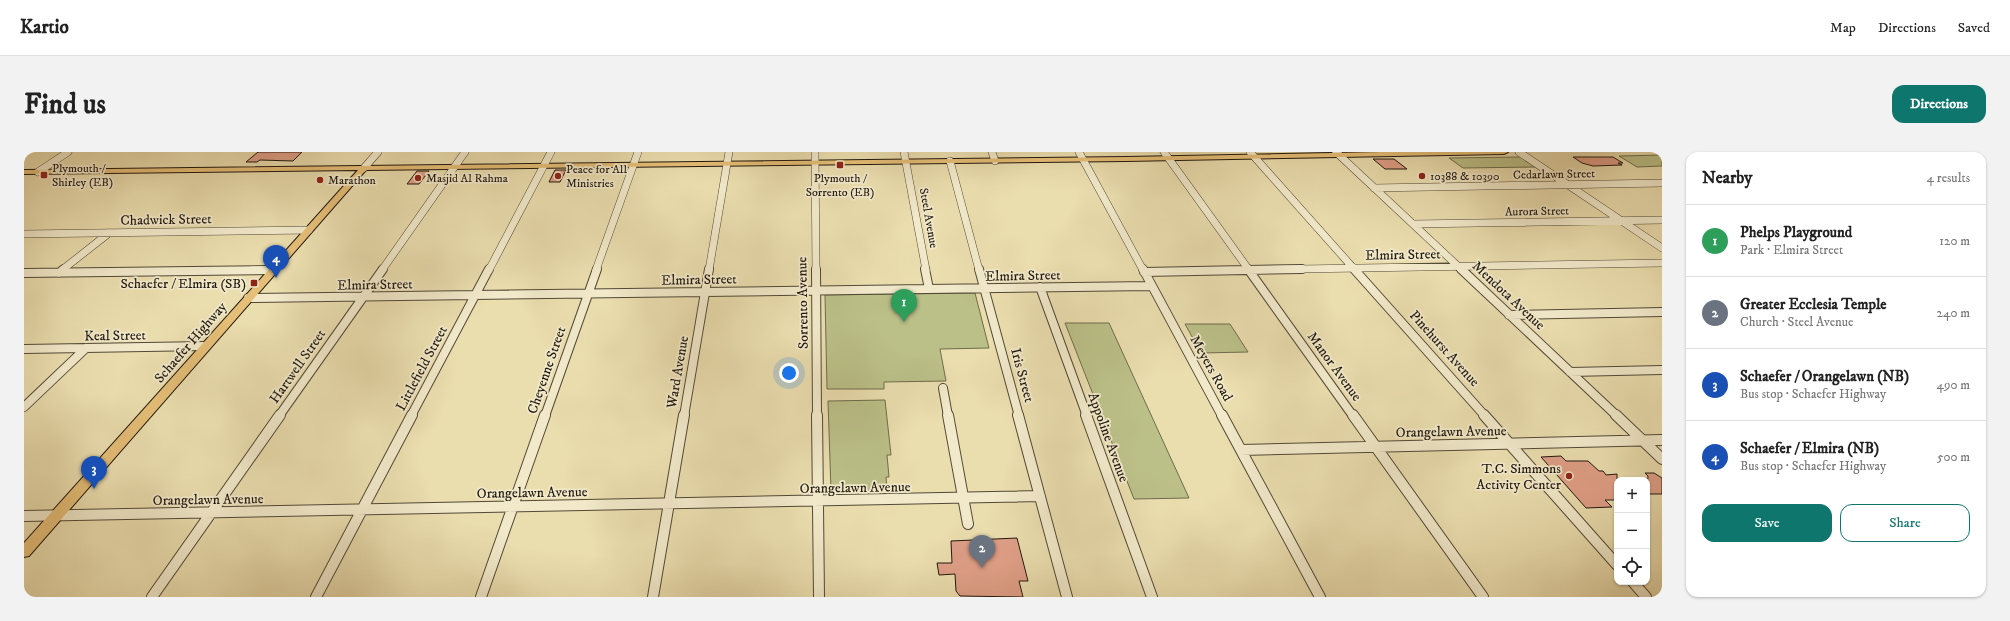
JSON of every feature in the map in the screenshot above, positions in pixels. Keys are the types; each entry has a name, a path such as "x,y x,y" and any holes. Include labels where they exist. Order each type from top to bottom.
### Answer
{"main road":[{"path":"24,172 1083,160 1166,155 1504,152"},
{"name":"Schaefer Highway","path":"24,552 364,168"}],"street":[{"path":"38,172 68,152"},
{"name":"Schaefer Highway","path":"364,168 378,152"},
{"name":"Hartwell Street","path":"152,597 465,152"},
{"name":"Littlefield Street","path":"316,597 551,152"},
{"name":"Cheyenne Street","path":"481,597 638,152"},
{"name":"Ward Avenue","path":"653,597 729,152"},
{"name":"Sorrento Avenue","path":"815,152 815,291 819,597"},
{"name":"Steel Avenue","path":"904,152 929,289"},
{"path":"992,152 995,161"},
{"name":"Meyers Road","path":"1079,152 1320,597"},
{"path":"1520,152 1662,248"},
{"name":"Mendota Avenue","path":"1337,153 1662,459"},
{"name":"Pinehurst Avenue","path":"1252,154 1614,561"},
{"name":"Manor Avenue","path":"1166,155 1483,597"},
{"name":"Iris Street","path":"950,161 1067,597"},
{"name":"Cedarlawn Street","path":"1374,188 1662,183"},
{"name":"Aurora Street","path":"1413,224 1662,220"},
{"name":"Chadwick Street","path":"24,234 309,230"},
{"path":"58,273 109,233"},
{"name":"Elmira Street","path":"1144,272 1662,262"},
{"path":"24,273 274,270"},
{"name":"Elmira Street","path":"248,298 1151,286"},
{"name":"Appoline Avenue","path":"1040,287 1152,597"},
{"path":"1509,315 1662,312"},
{"name":"Keal Street","path":"24,349 206,346"},
{"path":"24,407 86,348"},
{"path":"1570,372 1662,370"},
{"path":"943,388 968,524"},
{"name":"Orangelawn Avenue","path":"1241,450 1662,440"},
{"name":"Orangelawn Avenue","path":"24,516 514,506 668,505 1040,496"},
{"path":"1636,585 1646,597"}],"green space":[{"path":"1662,155 1662,166 1637,167 1619,156"},
{"path":"1521,157 1536,167 1463,168 1449,158"},
{"path":"975,293 989,348 940,349 946,381 884,382 884,389 827,389 825,295"},
{"path":"1065,323 1109,323 1189,498 1134,499"},
{"path":"1185,324 1230,324 1248,352 1201,353"},
{"path":"885,400 891,455 887,455 889,477 886,477 887,490 831,491 828,401"}],"building":[{"path":"258,152 302,152 293,161 260,160 257,162 246,162"},
{"path":"1573,157 1613,157 1623,163 1618,163 1622,165 1593,166 1582,163"},
{"path":"1373,159 1394,159 1407,169 1385,169"},
{"path":"555,170 566,170 560,182 549,182"},
{"name":"Masjid Al Rahma","path":"417,171 429,171 419,184 407,184"},
{"path":"1561,456 1566,461 1588,461 1599,471 1603,471 1606,475 1617,474 1617,477 1614,477 1614,500 1605,500 1612,507 1586,508 1541,457"},
{"path":"1645,473 1654,473 1662,478 1662,494 1650,494 1650,477"},
{"path":"1017,538 1028,581 1019,581 1023,597 960,596 956,591 955,574 939,575 937,563 952,563 951,541"}],"place":[{"name":"Plymouth / Sorrento (EB)","path":"840,165"},
{"name":"Plymouth / Shirley (EB)","path":"44,175"},
{"name":"Peace for All Ministries","path":"558,176"},
{"name":"10388 & 10390","path":"1422,176"},
{"name":"Masjid Al Rahma","path":"418,178"},
{"name":"Marathon","path":"320,180"},
{"name":"Schaefer / Elmira (NB)","path":"276,278"},
{"name":"Schaefer / Elmira (SB)","path":"254,283"},
{"name":"Phelps Playground","path":"904,322"},
{"name":"T.C. Simmons Activity Center","path":"1569,476"},
{"name":"Schaefer / Orangelawn (NB)","path":"94,489"},
{"name":"Greater Ecclesia Temple","path":"982,568"}]}
